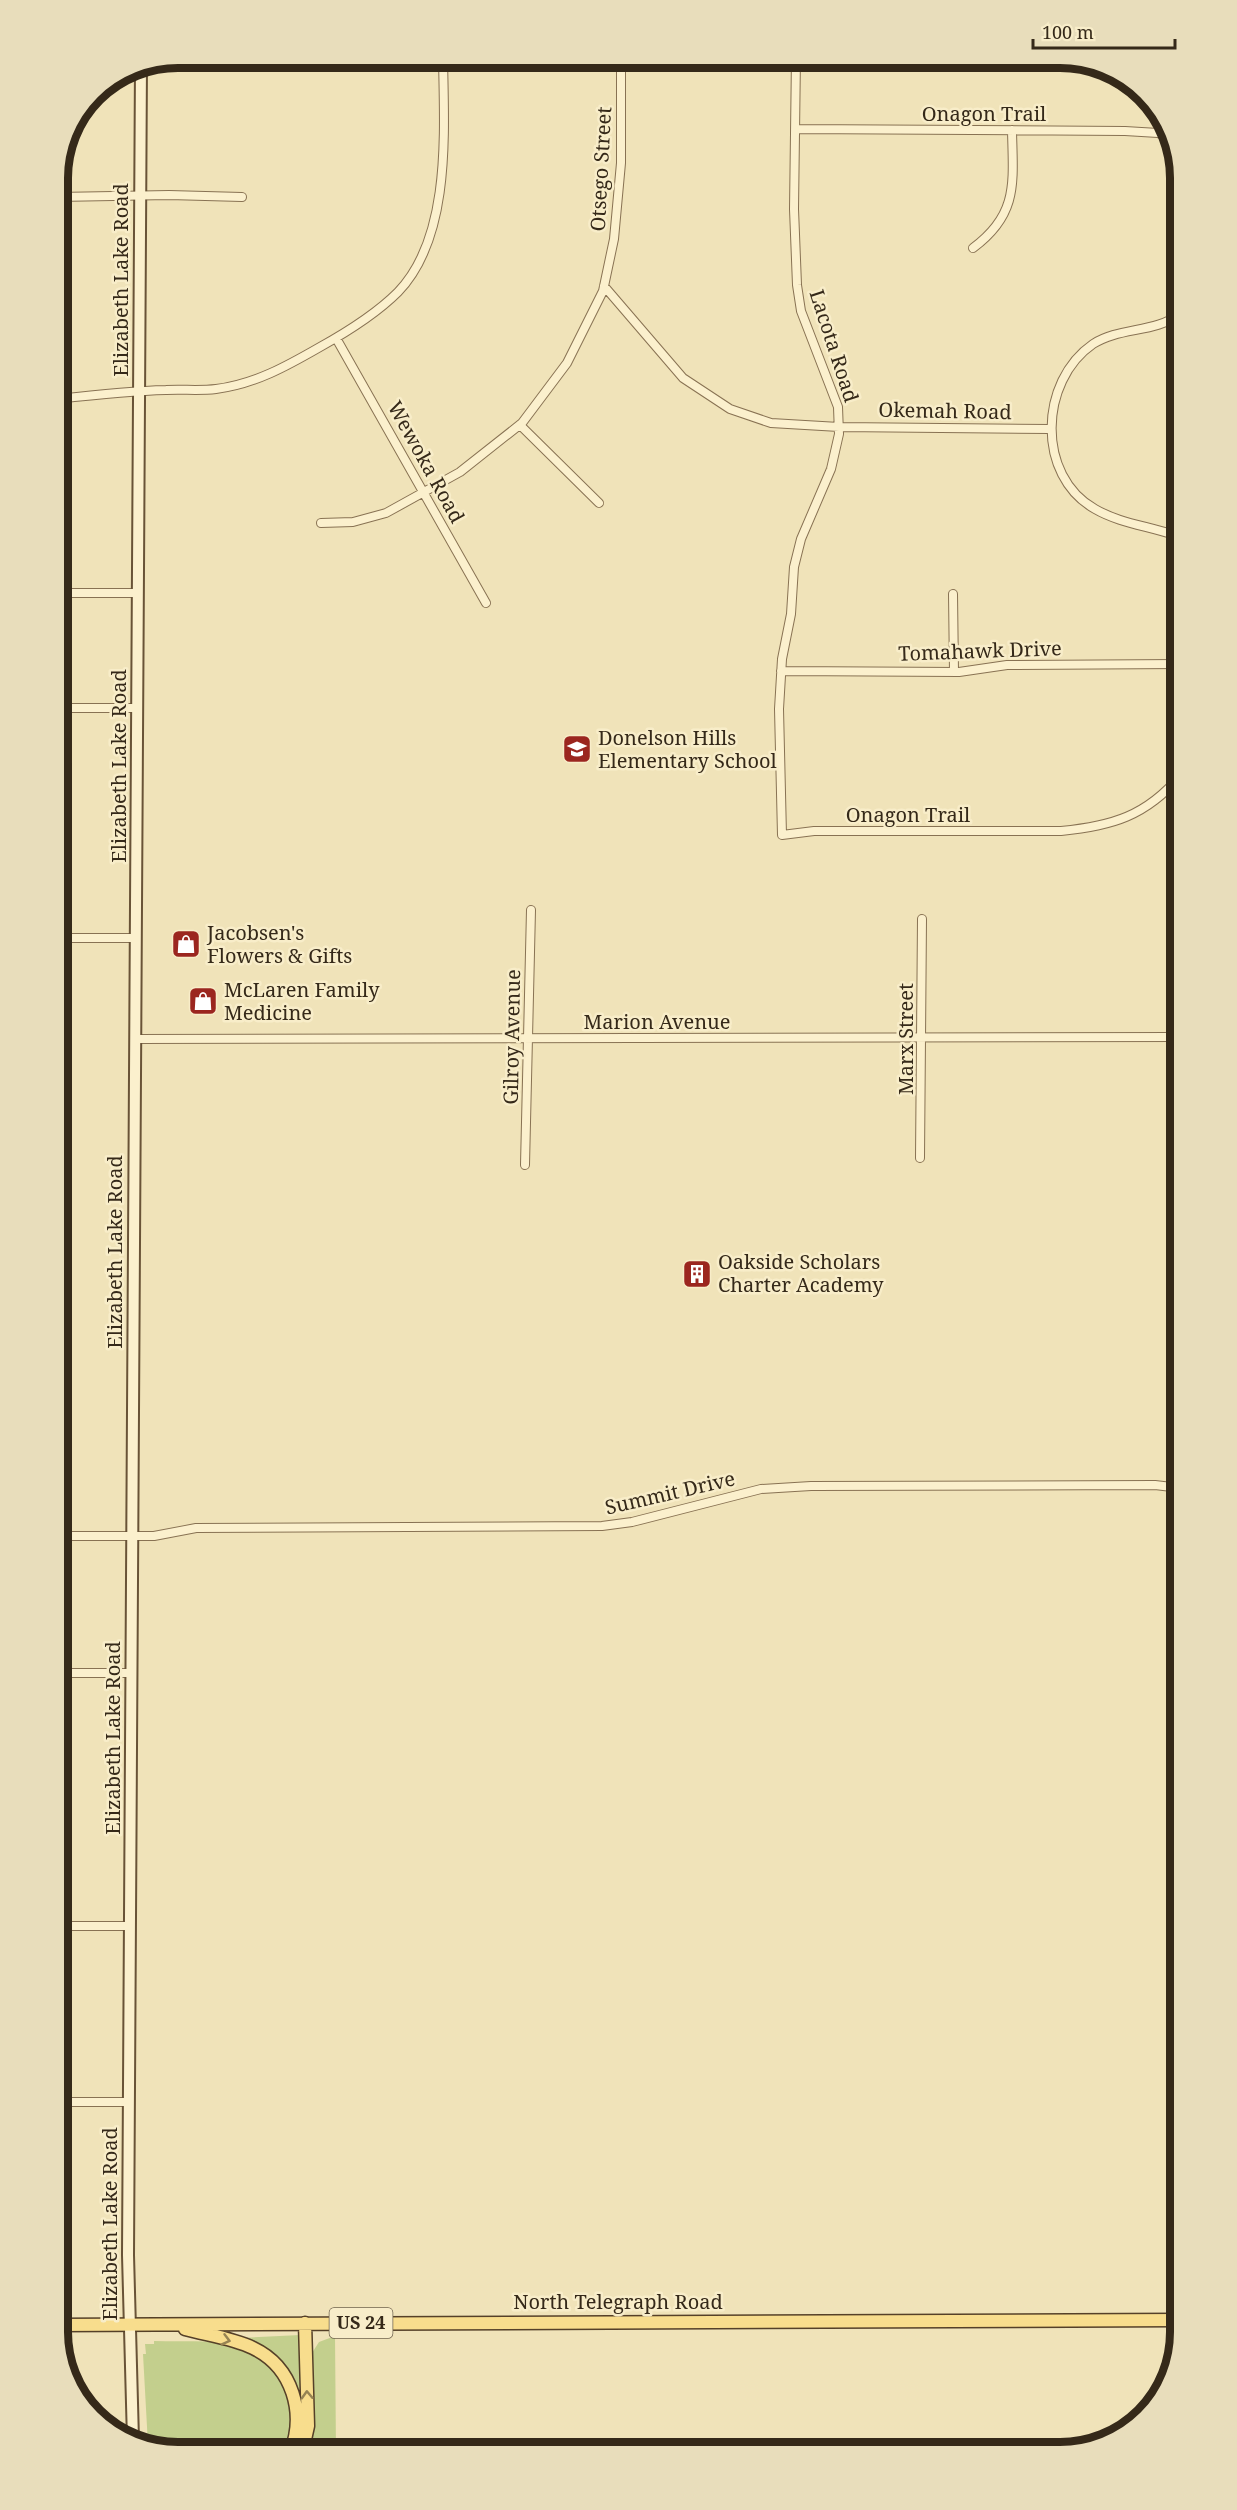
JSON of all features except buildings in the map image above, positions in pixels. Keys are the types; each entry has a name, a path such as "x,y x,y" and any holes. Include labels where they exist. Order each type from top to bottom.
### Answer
{"main road":[{"name":"Elizabeth Lake Road","path":"133,2433 128,2325 141,74"},
{"name":"North Telegraph Road","path":"68,2325 1170,2320"},
{"path":"304,2442 308,2426 305,2323"},
{"path":"170,2325 246,2345 268,2357 290,2385 297,2412 293,2442"}],"street":[{"path":"68,398 216,389 252,382 278,371 336,338 399,291 425,251 438,200 444,133 443,68"},
{"name":"Otsego Street","path":"321,523 353,522 386,513 460,472 520,425 567,363 604,286 619,202 621,68"},
{"name":"Lacota Road","path":"781,671 791,614 794,567 801,539 831,469 839,427 833,391 800,302 795,249 796,68"},
{"name":"Onagon Trail","path":"795,129 1160,134"},
{"path":"973,248 988,237 1003,219 1008,204 1013,183 1012,130"},
{"path":"68,197 140,195 242,197"},
{"name":"Okemah Road","path":"604,286 667,362 705,394 730,409 771,423 839,427 1050,429"},
{"path":"1170,319 1115,335 1094,344 1082,354 1069,371 1058,396 1050,429 1053,452 1066,483 1093,509 1118,520 1170,534"},
{"name":"Wewoka Road","path":"336,338 486,603"},
{"path":"520,425 599,503"},
{"path":"68,593 138,593"},
{"path":"954,594 954,672"},
{"name":"Tomahawk Drive","path":"781,671 954,672 986,670 1007,665 1170,664"},
{"name":"Onagon Trail","path":"781,671 779,798 782,835 813,831 1061,831 1100,828 1144,809 1169,788"},
{"path":"68,708 137,708"},
{"name":"Gilroy Avenue","path":"525,1165 531,910"},
{"name":"Marx Street","path":"920,1158 923,1039 922,919"},
{"path":"68,938 135,938"},
{"name":"Marion Avenue","path":"135,1039 1170,1037"},
{"name":"Summit Drive","path":"68,1536 154,1536 196,1528 602,1526 632,1522 760,1489 811,1486 1170,1487"},
{"path":"68,1673 131,1673"},
{"path":"68,1926 130,1926"},
{"path":"68,2102 129,2102"}],"green space":[{"path":"300,2335 304,2426 299,2396 241,2338"},
{"path":"335,2336 336,2442 306,2442 312,2353 319,2342"},
{"path":"154,2341 224,2343 246,2348 256,2354 282,2382 287,2393 291,2415 287,2442 170,2442 148,2438 143,2354 146,2354 145,2344 154,2344"}],"place":[{"name":"Donelson Hills Elementary School","path":"577,749"},
{"name":"Jacobsen's Flowers & Gifts","path":"186,944"},
{"name":"McLaren Family Medicine","path":"203,1001"},
{"name":"Oakside Scholars Charter Academy","path":"697,1274"}]}
